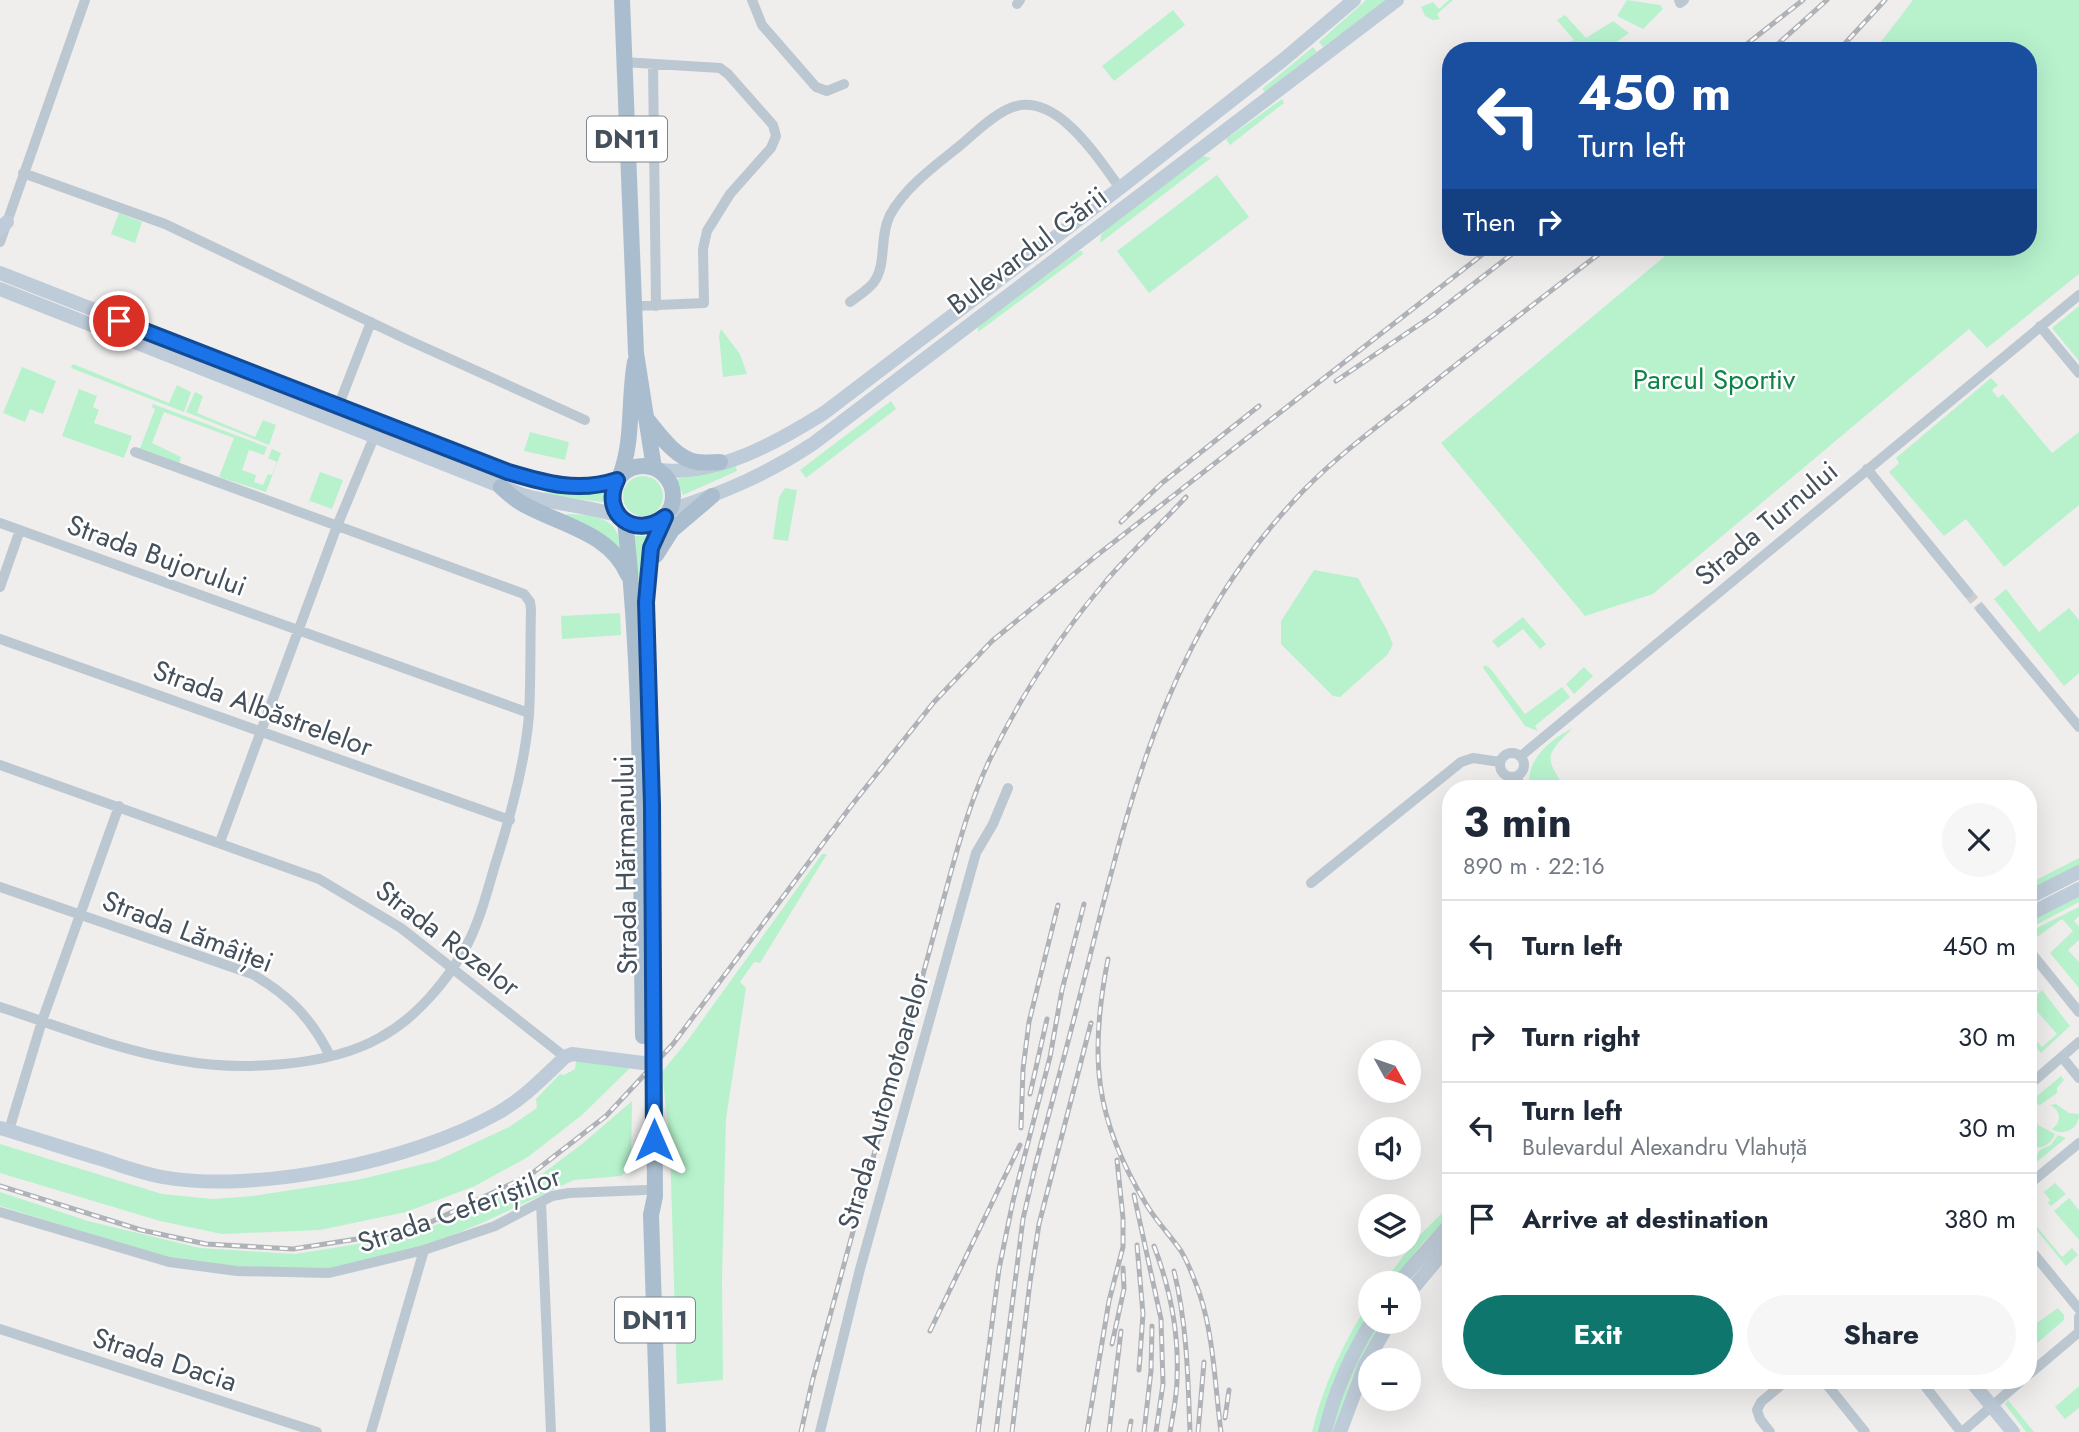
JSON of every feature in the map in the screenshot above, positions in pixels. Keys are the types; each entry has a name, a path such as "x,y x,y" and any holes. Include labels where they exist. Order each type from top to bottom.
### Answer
{"main road":[{"name":"DN11","path":"622,0 636,353 657,469"},
{"name":"Bulevardul Gării","path":"657,469 690,471 720,462 761,448 824,412 1120,188 1283,60 1354,0"},
{"name":"Bulevardul Gării","path":"667,513 780,466 814,443 1397,0"},
{"path":"0,273 508,472 547,484 569,487 604,484 638,466 657,469 671,486 673,499 667,513 650,526 641,526 594,509 550,502 501,487 0,289"},
{"name":"DN11","path":"618,478 626,460 630,387 636,353"},
{"path":"646,417 662,438 684,457 695,462 720,462"},
{"path":"618,478 612,499 622,518"},
{"path":"501,487 520,503 595,537 610,548 624,566 632,589"},
{"path":"648,569 672,530 712,496"},
{"name":"Strada Hărmanului","path":"658,1432 651,1215 654,1182 652,805 646,602 651,548 667,513"},
{"name":"Strada Hărmanului","path":"622,518 632,589 639,752 646,1190 651,1215"},
{"path":"2037,893 2079,872"},
{"path":"2037,910 2079,889"},
{"path":"4,1129 161,1177 219,1182 267,1179 381,1157 444,1138 496,1114 517,1101 565,1057 572,1054 643,1063"},
{"path":"1409,1271 1442,1233"},
{"path":"1421,1279 1442,1254"},
{"path":"1325,1432 1336,1394 1365,1334"},
{"path":"1340,1432 1365,1365 1383,1334"},
{"path":"1977,1389 2013,1432"}],"street":[{"path":"0,242 3,225 85,0"},
{"path":"752,0 762,25 816,88 827,91 844,84"},
{"path":"1679,0 1681,3 1684,0"},
{"path":"623,62 724,70 773,125 776,136 771,148 737,185 710,223 703,249 704,303 634,306"},
{"path":"653,64 656,306"},
{"path":"850,302 876,281 881,267 881,242 890,215 907,191 1010,107 1023,104 1046,108 1068,123 1120,188"},
{"path":"23,173 165,223 584,420"},
{"name":"Strada Turnului","path":"1521,756 2079,295"},
{"path":"338,407 372,322"},
{"path":"2040,326 2079,373"},
{"path":"220,842 337,526 374,437"},
{"path":"0,1007 158,1056 201,1063 286,1063 330,1056 368,1044 393,1030 421,1005 452,968 475,927 510,820 529,713 531,609 524,594 135,452"},
{"path":"1867,469 1968,593"},
{"name":"Strada Bujorului","path":"0,523 529,713"},
{"path":"0,587 20,530"},
{"path":"1981,610 2079,727"},
{"name":"Strada Albăstrelelor","path":"0,639 510,820"},
{"path":"1514,752 1521,756 1524,767 1517,776 1511,777 1503,774 1500,762 1507,753 1514,752"},
{"path":"1311,883 1461,762 1473,758 1500,762"},
{"name":"Strada Rozelor","path":"0,765 318,879 401,928 565,1057"},
{"path":"1517,776 1518,780"},
{"name":"Strada Automotoarelor","path":"820,1432 860,1269 976,853 990,832 1008,788"},
{"path":"4,1129 119,806"},
{"name":"Strada Lămâiței","path":"0,887 252,974 271,984 291,1000 309,1020 330,1056"},
{"path":"2037,960 2079,1012"},
{"path":"2037,1078 2079,1042"},
{"path":"2062,1057 2079,1078"},
{"path":"2037,1177 2079,1143"},
{"name":"Strada Ceferiștilor","path":"0,1212 169,1262 237,1271 329,1273 424,1250 495,1226 552,1196 646,1190"},
{"path":"541,1202 551,1432"},
{"path":"371,1432 424,1250"},
{"path":"2037,1258 2079,1309"},
{"path":"2037,1367 2079,1331 2079,1317"},
{"name":"Strada Dacia","path":"0,1329 317,1432"},
{"path":"1770,1432 1757,1410 1761,1402 1777,1389"},
{"path":"1830,1389 1865,1432"},
{"path":"1927,1389 1961,1432 2011,1389"}],"green space":[{"path":"1366,0 1390,0 1323,47 1319,42"},
{"path":"1449,0 1453,0 1437,14 1440,19 1433,20 1425,16 1421,7 1433,2 1439,9"},
{"path":"1627,0 1660,5 1663,9 1643,29 1617,16"},
{"name":"Parcul Sportiv","path":"1913,0 2079,0 2079,274 1987,348 1969,329 1653,594 1585,616 1441,443 1665,256 2037,256 2037,42 1881,42"},
{"path":"1173,10 1185,25 1114,81 1102,66"},
{"path":"1565,15 1586,38 1613,21 1629,33 1616,42 1569,42 1574,40 1557,20"},
{"path":"1313,47 1317,52 1265,92 1262,89"},
{"path":"1282,99 1284,103 1230,145 1226,139"},
{"path":"1203,156 1211,158 1100,243 1106,228"},
{"path":"1217,175 1249,217 1149,293 1117,251"},
{"path":"119,213 142,222 135,243 111,234"},
{"path":"1079,251 1083,254 978,332 978,325"},
{"path":"2079,306 2079,361 2052,328"},
{"path":"721,329 740,354 747,374 723,377 719,336"},
{"path":"73,364 169,403 177,385 191,392 184,412 71,368"},
{"path":"22,367 56,381 43,414 30,409 25,422 3,413"},
{"path":"1991,378 1998,385 1992,390 1998,398 2003,394 2052,453 2079,432 2079,505 2004,567 1966,519 1944,536 1889,472 1899,463 1896,458"},
{"path":"79,389 97,396 93,407 99,410 94,423 132,436 124,458 62,436"},
{"path":"195,392 203,396 197,413 255,437 263,420 276,425 269,445 186,412"},
{"path":"891,401 896,409 806,478 800,470"},
{"path":"153,404 267,447 264,455 249,450 242,470 256,475 254,482 263,485 268,474 272,475 277,462 268,458 272,449 281,453 266,492 219,477 234,438 164,412 152,443 181,457 179,465 139,451 155,409"},
{"path":"530,432 569,442 565,460 524,451"},
{"path":"735,464 737,471 683,495 677,479"},
{"path":"320,472 343,480 332,509 310,501 308,504"},
{"path":"643,476 657,482 663,496 657,510 643,516 629,510 623,496 629,482"},
{"path":"785,488 797,490 788,541 773,539 779,497"},
{"path":"603,490 603,502 544,495 545,492 573,495"},
{"path":"588,515 605,520 616,531 621,551 607,537 562,516"},
{"path":"633,536 647,536 640,594"},
{"path":"1314,570 1358,578 1393,645 1387,655 1340,697 1333,696 1281,644 1281,621"},
{"path":"2006,589 2039,632 2069,608 2079,620 2079,673 2064,686 1994,599"},
{"path":"620,613 621,635 562,639 561,616"},
{"path":"1523,617 1546,644 1540,649 1523,629 1498,648 1492,641"},
{"path":"1485,665 1525,714 1562,687 1570,697 1535,726 1538,731 1525,726 1483,668"},
{"path":"1584,667 1593,676 1574,694 1566,684"},
{"path":"1573,728 1557,744 1551,757 1551,763 1560,780 1529,780 1531,769 1540,752"},
{"path":"822,854 827,854 760,963 754,962 740,982 746,988 726,1119 722,1280 723,1380 677,1384 670,1146 662,1072"},
{"path":"2079,858 2079,865 2037,886 2037,879"},
{"path":"2079,894 2079,902 2037,924 2037,916"},
{"path":"2079,907 2079,916 2074,921 2079,926 2079,940 2068,950 2079,962 2079,988 2050,953 2073,931 2062,919 2037,937 2037,928"},
{"path":"2042,990 2070,1026 2041,1053 2037,1049 2037,1042 2042,1047 2057,1034 2037,1011 2037,995"},
{"path":"576,1061 631,1067 582,1115 528,1157 475,1186 406,1212 320,1230 222,1234 160,1221 0,1173 0,1144 162,1194 213,1199 253,1196 357,1180 436,1161 509,1127 537,1108 536,1099 560,1074 564,1075 575,1069"},
{"path":"2061,1076 2064,1080 2057,1088 2057,1093 2040,1105 2037,1104 2037,1096"},
{"path":"632,1101 631,1168 621,1176 574,1180 407,1254 329,1271 187,1264 0,1206 0,1192 88,1221 200,1248 295,1254 414,1235 534,1180"},
{"path":"2056,1104 2069,1113 2079,1114 2074,1127 2066,1132 2052,1129 2059,1116 2050,1105"},
{"path":"2037,1121 2038,1125 2055,1134 2050,1142 2037,1147"},
{"path":"2058,1135 2066,1138 2037,1162 2040,1150 2051,1145"},
{"path":"2055,1183 2066,1194 2051,1206 2044,1192"},
{"path":"2069,1198 2079,1210 2079,1240 2054,1211"},
{"path":"1442,1213 1442,1223 1421,1246 1421,1234"},
{"path":"2037,1227 2062,1257 2072,1248 2078,1255 2066,1266"},
{"path":"1403,1257 1412,1257 1401,1271 1392,1271"},
{"path":"2058,1308 2064,1315 2064,1320 2037,1343 2037,1323"},
{"path":"1358,1322 1359,1334 1320,1432 1312,1432 1335,1364"},
{"path":"1370,1334 1375,1334 1368,1348 1363,1348"},
{"path":"1358,1358 1358,1367 1334,1432 1329,1432 1348,1378"},
{"path":"2079,1386 2079,1408 2065,1419 2055,1407"},
{"path":"2008,1400 2034,1432 2026,1432 2005,1404"}],"tunnel":[{"path":"1968,593 1981,609"}],"railway":[{"path":"1749,42 1803,0"},
{"path":"1780,42 1827,0"},
{"path":"1846,42 1885,0"},
{"path":"0,1186 141,1230 206,1244 293,1249 414,1230 530,1175 606,1116 673,1044 851,806 934,702 992,641 1096,556 1480,256"},
{"path":"1336,381 1432,316 1509,256"},
{"path":"996,1432 1023,1219 1035,1167 1125,822 1166,704 1191,649 1222,595 1259,542 1303,491 1364,437 1596,256"},
{"path":"1121,522 1162,483 1259,406"},
{"path":"801,1432 812,1382 951,873 976,791 1002,735 1057,644 1116,570 1186,497"},
{"path":"978,1432 999,1269 1084,904"},
{"path":"1021,1128 1023,1069 1029,1022 1058,905"},
{"path":"1108,959 1102,994 1098,1056 1100,1086 1106,1114 1115,1143 1129,1173 1150,1210 1181,1251 1198,1290 1211,1345 1221,1432"},
{"path":"1030,1094 1047,1019"},
{"path":"1012,1432 1039,1224 1091,1023"},
{"path":"930,1331 1020,1145"},
{"path":"1087,1432 1109,1301 1123,1247 1117,1160"},
{"path":"1134,1195 1161,1319 1163,1384 1156,1432"},
{"path":"1137,1245 1143,1314 1139,1370"},
{"path":"1154,1246 1165,1278 1175,1328 1176,1392 1170,1432"},
{"path":"1112,1344 1124,1289 1123,1268"},
{"path":"1174,1271 1184,1331 1190,1432"},
{"path":"1144,1432 1151,1371 1152,1326"},
{"path":"1109,1432 1121,1331"},
{"path":"1198,1432 1204,1362"},
{"path":"1225,1418 1229,1390"},
{"path":"1129,1432 1131,1421"}],"route":[{"path":"119,321 508,472 547,484 569,487 617,480 612,492 613,505 620,516 632,525 650,526 665,517 651,548 646,582 652,805 654,1140"}]}
